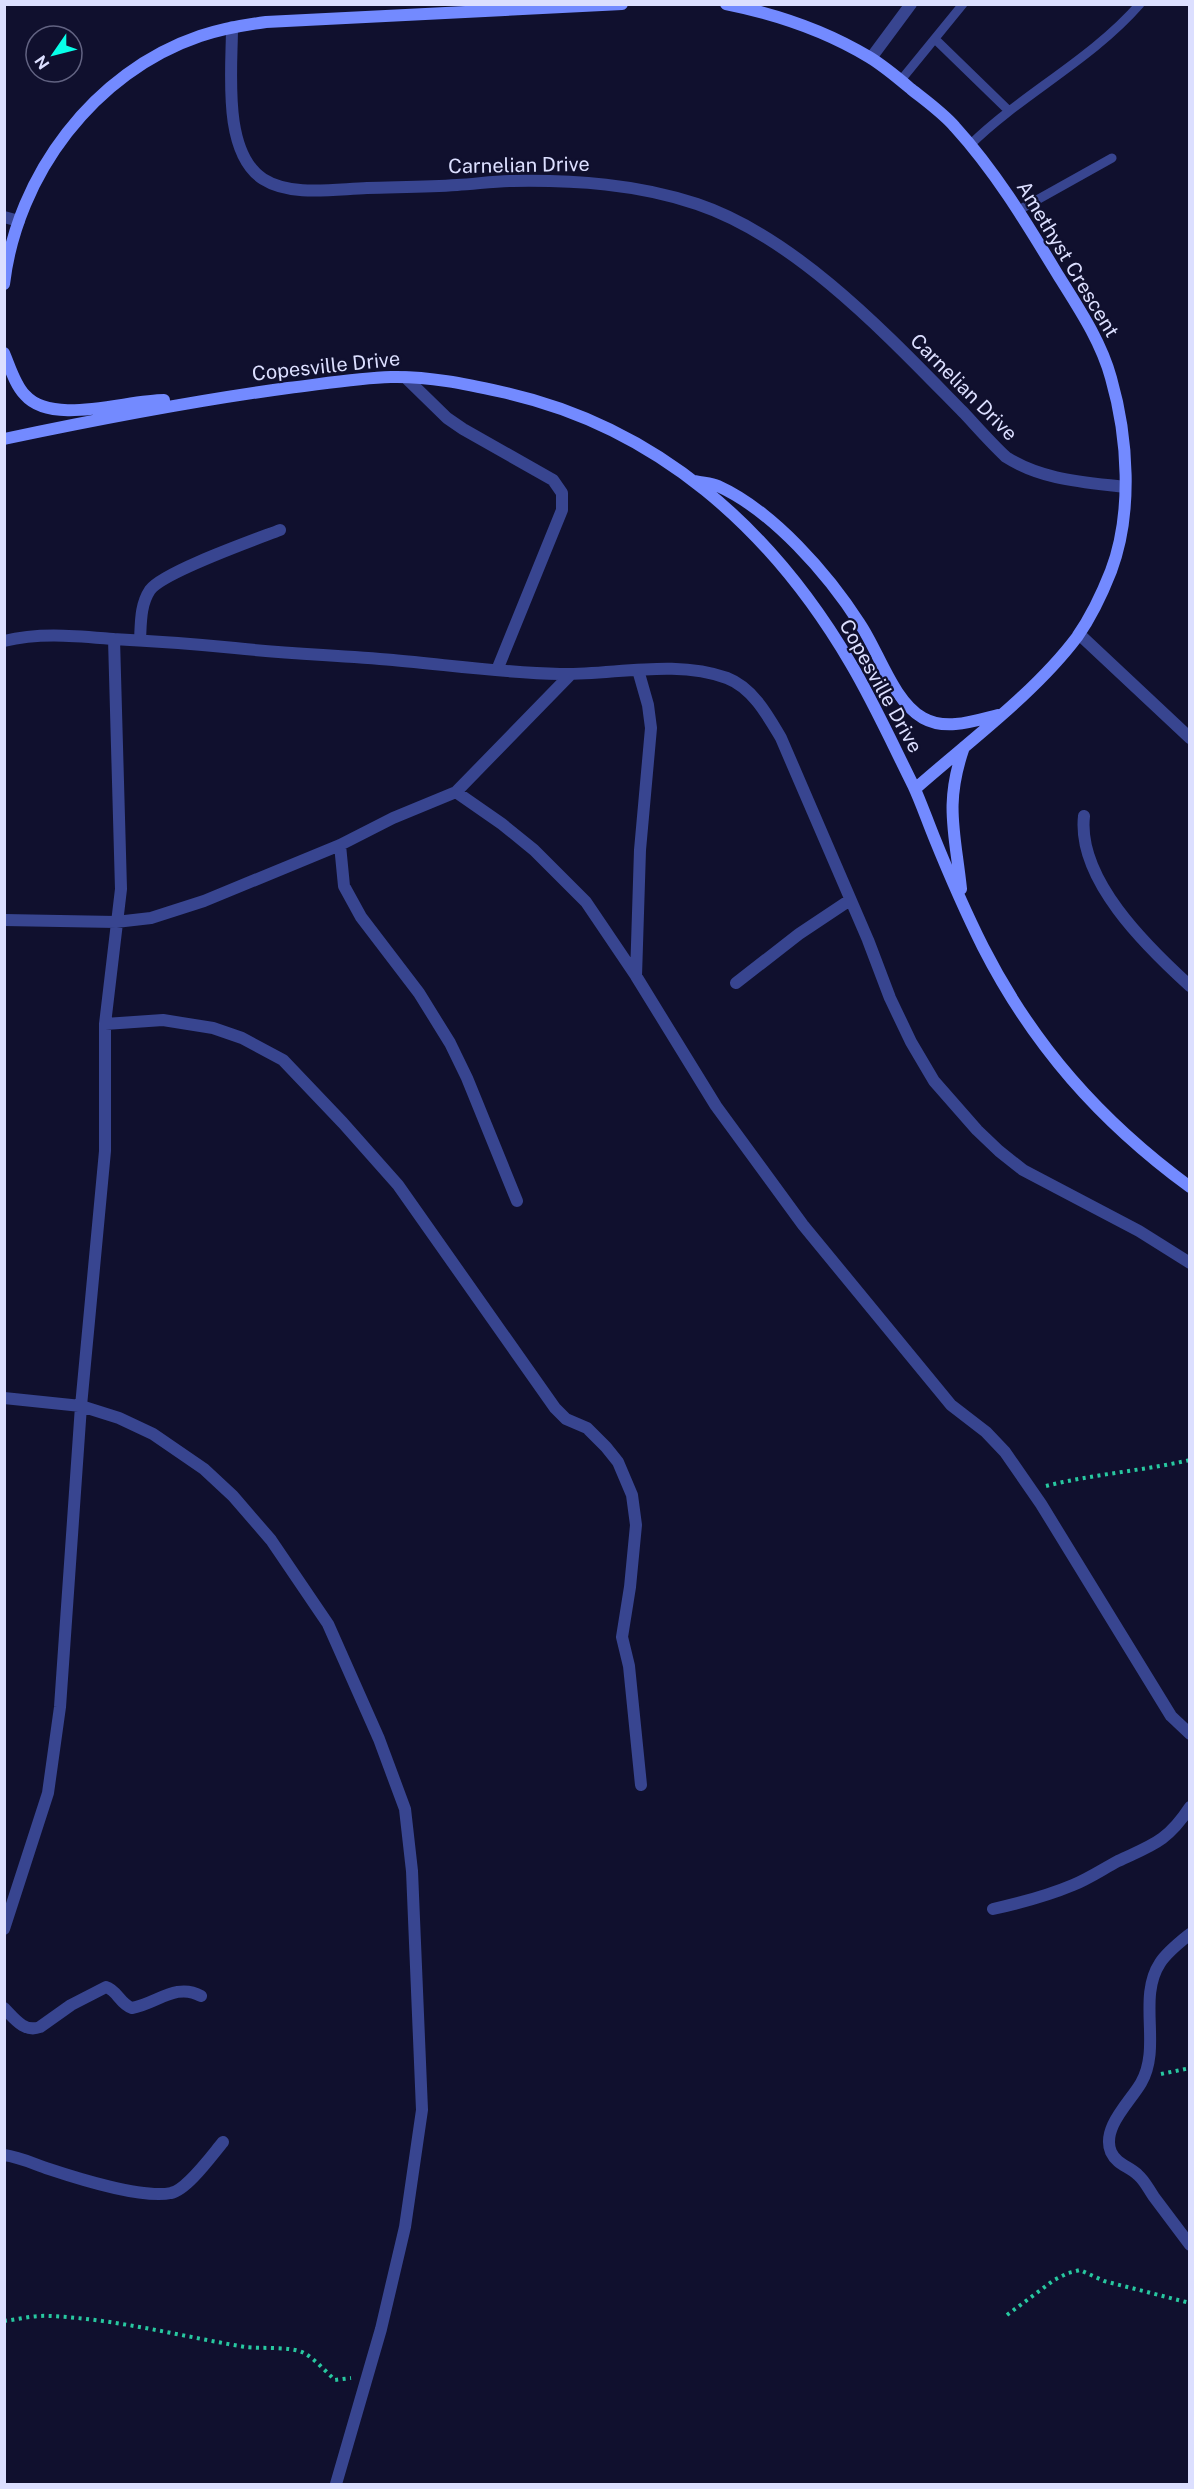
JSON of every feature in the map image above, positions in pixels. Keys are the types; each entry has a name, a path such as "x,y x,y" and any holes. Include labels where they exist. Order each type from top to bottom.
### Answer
{"street":[{"path":"4,284 6,266 29,194 56,147 101,96 156,56 198,37 232,27 302,19 622,4"},
{"name":"Amethyst Crescent","path":"726,4 798,24 871,58 954,125 1018,210 1084,318 1108,368 1119,409 1125,487 1121,534 1112,568 1098,601 1079,634 1063,654 1000,715 915,789"},
{"path":"871,58 911,4"},
{"name":"Carnelian Drive","path":"232,27 237,142 252,170 271,183 297,189 326,189 511,181 596,182 652,191 699,204 778,245 834,286 1006,457 1020,466 1055,478 1125,487"},
{"path":"4,217 19,222"},
{"path":"4,354 24,395 44,408 56,411 157,400 199,400"},
{"path":"405,377 447,418 482,441 553,480 562,493 562,510 497,670"},
{"name":"Copesville Drive","path":"4,439 199,400 353,380 405,377 433,379 539,401 573,412 633,441 694,481 739,519 783,567 851,664 915,789 982,945 1038,1038 1070,1080 1126,1137 1190,1186"},
{"path":"694,481 715,485 734,495 785,535 812,562 861,624 900,695 912,710 935,723 946,725 1000,715"},
{"path":"140,640 145,600 159,582 280,530"},
{"path":"1079,634 1190,738"},
{"path":"4,641 34,636 61,635 497,670 571,674 638,670 702,672 727,678 748,692 768,715 781,738 911,1042 934,1081 951,1102 999,1151 1023,1170 1139,1231 1190,1263"},
{"path":"4,1929 48,1793 55,1751 81,1406 105,1151 105,1024 121,889 114,639"},
{"path":"636,976 640,850 651,728 648,705 638,670"},
{"path":"4,920 116,922 151,918 176,911 340,845 393,818 456,792 571,674"},
{"path":"963,902 951,817 954,781 964,745"},
{"path":"456,792 502,824 560,874 586,902 636,976 716,1106 803,1225 951,1405 986,1432 1005,1452 1171,1716 1190,1734"},
{"path":"1084,816 1082,831 1085,847 1092,866 1114,904 1148,945 1190,986"},
{"path":"340,845 342,878 351,901 419,993 450,1043 467,1078 517,1201"},
{"path":"736,983 799,934 850,900"},
{"path":"105,1024 163,1020 213,1028 242,1038 283,1060 344,1122 398,1185 555,1408 566,1419 587,1428 618,1462 632,1495 636,1526 629,1597 622,1637 629,1666 641,1785"},
{"path":"4,1398 81,1406 101,1411 153,1434 204,1469 233,1496 271,1540 328,1624 379,1739 405,1809 412,1871 422,2110 405,2228 381,2329 336,2484"},
{"path":"993,1910 1029,1902 1074,1885 1118,1861 1151,1847 1168,1834 1190,1807"},
{"path":"1190,1934 1160,1962 1150,1997 1150,2034 1143,2077 1114,2122 1109,2144 1114,2157 1121,2165 1141,2178 1190,2245"},
{"path":"4,2008 21,2025 31,2029 40,2027 70,2005 105,1987 112,1989 125,2005 132,2008 179,1991 188,1991 201,1996"},
{"path":"4,2156 16,2157 50,2169 124,2189 150,2193 172,2193 191,2178 223,2142"}],"lane":[{"path":"901,80 936,40 963,4"},
{"path":"970,145 1008,110 1097,46 1140,4"},
{"path":"936,40 1008,110"},
{"path":"1018,210 1112,158"}],"path":[{"path":"1026,1483 1042,1487 1100,1474 1146,1470 1190,1461"},
{"path":"1143,2077 1190,2068"},
{"path":"1007,2315 1054,2280 1068,2272 1080,2270 1104,2282 1190,2303"},
{"path":"4,2321 48,2316 123,2324 270,2350 289,2348 303,2353 335,2380 367,2376"}]}
